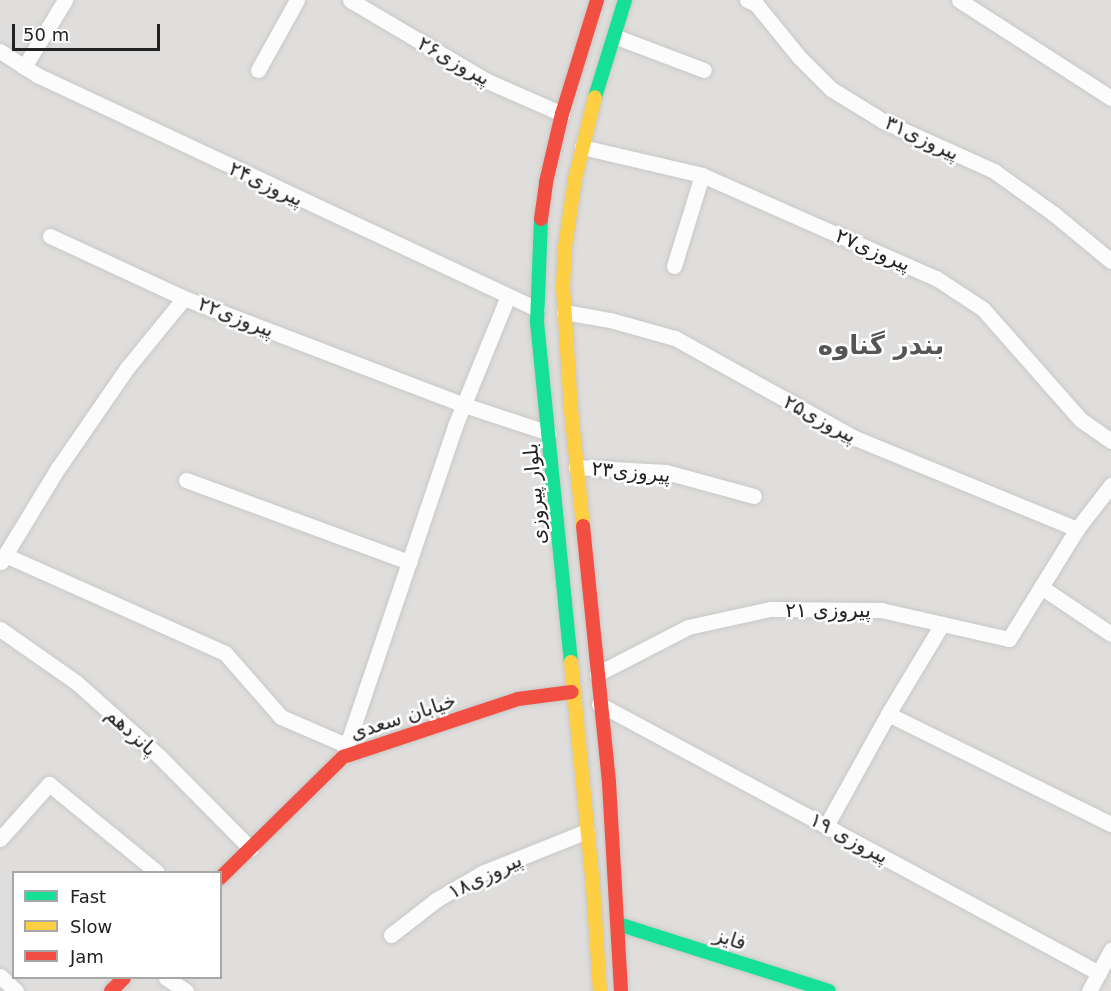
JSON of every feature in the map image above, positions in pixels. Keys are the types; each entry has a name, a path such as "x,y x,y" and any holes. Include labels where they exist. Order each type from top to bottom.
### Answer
{"street":[{"path":"24,67 65,0"},
{"path":"258,70 297,0"},
{"name":"پیروزی۲۶","path":"350,0 487,81 562,114"},
{"name":"بلوار پیروزی","path":"597,0 562,114 546,182 537,309 600,991"},
{"path":"621,991 609,783 576,468 564,312 565,248 574,179 625,0"},
{"name":"پیروزی۳۱","path":"747,0 756,4 799,57 831,89 883,121 994,171 1054,214 1111,261"},
{"path":"959,0 1111,98"},
{"path":"614,36 704,70"},
{"name":"پیروزی۲۴","path":"0,51 24,67 285,193 537,309"},
{"name":"پیروزی۲۷","path":"582,147 702,175 936,278 982,309 1081,420 1111,441"},
{"path":"674,266 702,175"},
{"path":"50,236 184,298"},
{"path":"2,559 225,653 281,717 345,751 464,405 508,296"},
{"name":"پیروزی۲۲","path":"2,559 77,440 128,368 184,298 464,405 549,433"},
{"name":"پیروزی۲۵","path":"564,312 610,320 675,338 855,438 1077,529"},
{"name":"پیروزی۲۳","path":"576,468 666,472 754,496"},
{"path":"186,480 409,562"},
{"path":"1111,486 1077,529 1041,587 1111,634"},
{"name":"پیروزی ۲۱","path":"597,674 688,627 770,609 881,610 1009,639 1041,587"},
{"path":"826,826 888,714 942,624"},
{"name":"پانزدهم","path":"0,629 78,683 160,757 251,849"},
{"name":"خیابان سعدی","path":"222,876 345,751 518,699 572,692"},
{"name":"پیروزی ۱۹","path":"599,704 1099,973"},
{"path":"888,714 1111,824"},
{"path":"582,785 609,783"},
{"path":"0,839 49,784 155,871"},
{"name":"پیروزی۱۸","path":"391,936 436,900 482,873 587,831"},
{"name":"فایز","path":"618,924 829,991"},
{"path":"1089,991 1111,950"},
{"path":"0,976 16,991"},
{"path":"111,991 123,979"},
{"path":"168,979 186,991"}],"shaded area":[{"path":"0,0 1111,0 1111,991 0,991"}],"traffic: fast":[{"path":"595,97 625,0"},
{"path":"541,219 537,322 571,662"},
{"path":"618,924 829,991"}],"traffic: slow":[{"path":"583,526 571,410 563,286 565,247 575,179 595,97"},
{"path":"571,662 593,886 600,991"}],"traffic: jam":[{"path":"541,219 546,182 562,114 597,0"},
{"path":"583,526 609,783 621,991"},
{"path":"222,876 343,757 518,699 572,692"},
{"path":"111,991 123,979"}],"district":[{"name":"بندر گناوه","path":"881,346"}]}
